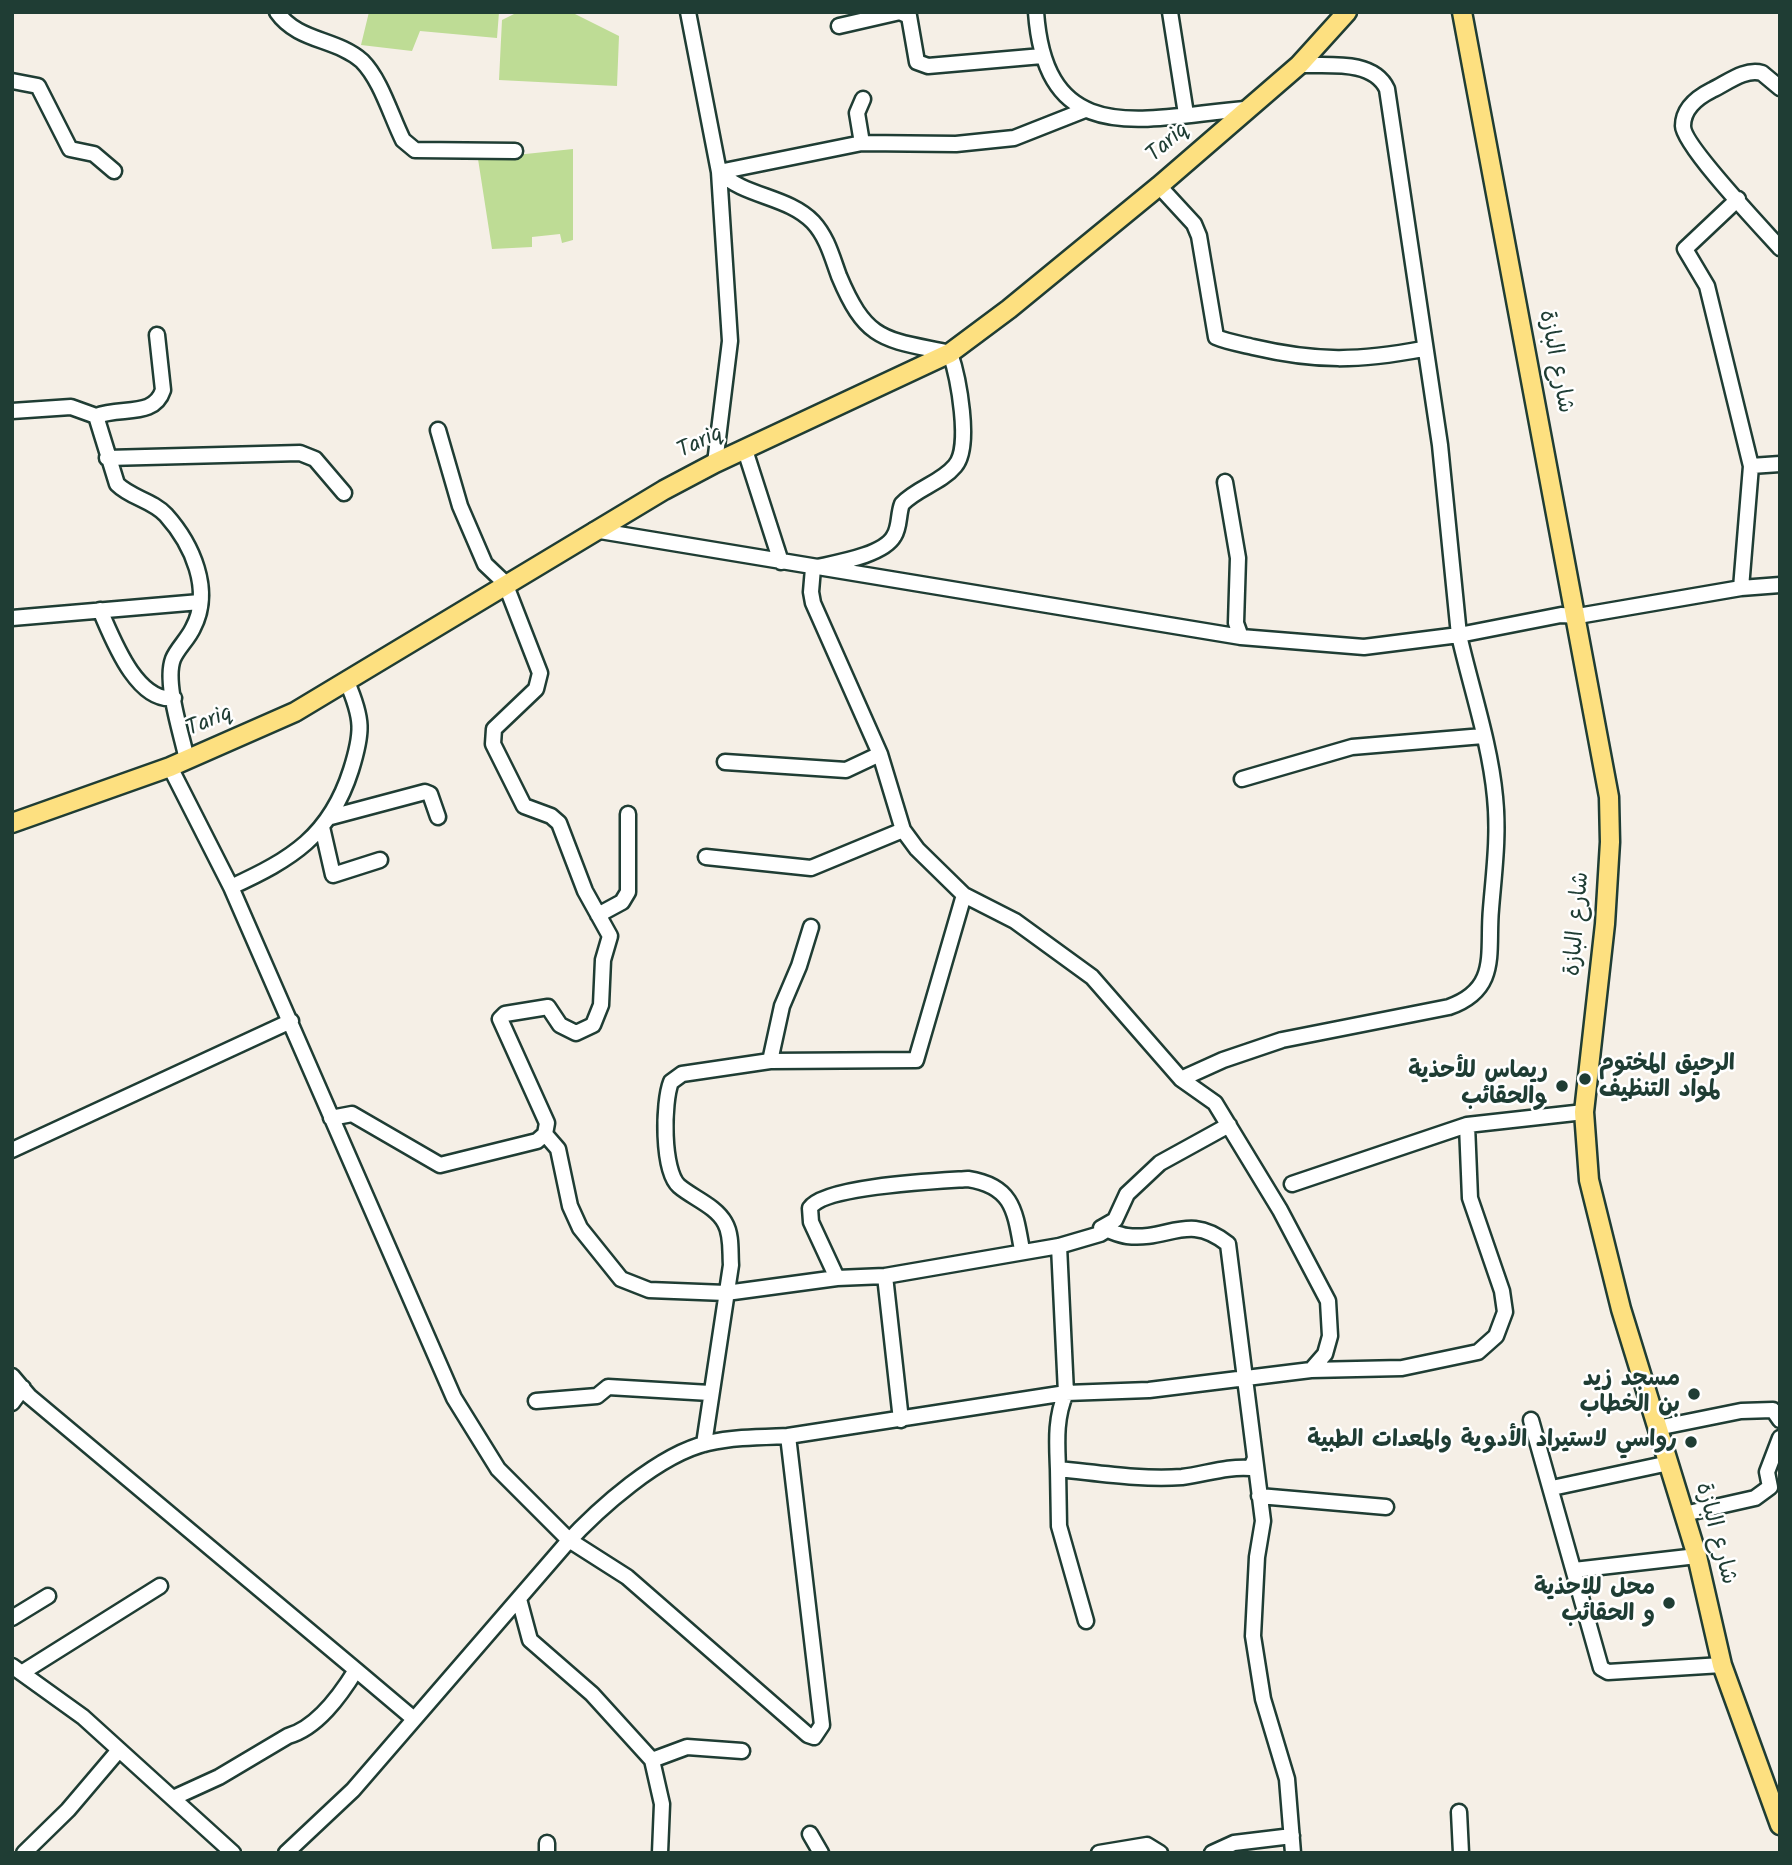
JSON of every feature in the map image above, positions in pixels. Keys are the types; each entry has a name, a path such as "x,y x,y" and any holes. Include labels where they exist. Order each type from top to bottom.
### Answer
{"main road":[{"name":"Tariq","path":"12,823 178,763 295,712 594,530 715,463 950,353 1009,309 1159,186 1299,65 1348,12"},
{"name":"شارع البازة","path":"1462,12 1578,616 1609,797 1610,842 1584,1112 1589,1180 1596,1220 1697,1556 1721,1665 1780,1825"}],"street":[{"path":"277,12 294,31 347,51 362,61 403,140 410,147 425,151 515,151"},
{"path":"688,12 719,172 730,341 715,463"},
{"path":"839,26 900,12 909,16 917,62 928,66 1042,56"},
{"path":"1036,12 1042,56 1060,90 1072,103 1085,110 1127,120 1245,109"},
{"path":"1170,12 1186,114"},
{"path":"1181,1079 1223,1060 1282,1040 1449,1007 1462,1002 1481,986 1491,958 1490,912 1497,835 1495,797 1459,635 1440,445 1423,349 1387,89 1382,79 1364,68 1299,65"},
{"path":"1778,242 1738,199 1685,134 1685,114 1702,95 1749,72 1762,73 1780,88"},
{"path":"12,81 38,86 70,149 94,154 114,170"},
{"path":"862,143 856,113 863,99"},
{"path":"719,172 862,143 956,144 1014,138 1085,110"},
{"path":"719,172 733,184 802,213 814,223 828,246 840,278 872,331 892,340 950,353 962,412 961,451 957,465 902,504 897,531 885,546 853,559 813,568"},
{"path":"1159,186 1194,224 1199,236 1216,337 1286,355 1318,360 1389,355 1423,349"},
{"path":"1738,199 1685,249 1707,286 1751,466 1741,588"},
{"path":"12,411 71,407 80,408 96,416 120,409 149,408 160,398 163,390 157,335"},
{"path":"96,416 107,458 122,488 156,505 179,532 198,572 200,601 193,628 173,659 171,677 178,763 454,1398 498,1469 569,1540 626,1577 808,1735 814,1737 822,1725 788,1436"},
{"path":"331,1118 352,1114 440,1165 537,1142 545,1134 546,1118 500,1019 505,1014 543,1006 548,1007 560,1025 571,1032 581,1031 593,1025 601,1005 603,960 610,943 609,931 598,915 559,824 551,816 524,806 493,744 494,729 536,689 540,679 536,658 505,583 485,564 460,506 438,430"},
{"path":"745,450 781,562"},
{"path":"107,458 300,453 315,459 344,494"},
{"path":"1751,466 1780,464"},
{"path":"1225,482 1238,558 1236,623 1241,637"},
{"path":"594,530 1241,637 1364,647 1459,635 1561,615 1578,616 1741,588 1780,585"},
{"path":"813,568 813,603 880,754 903,830 937,871 964,895 1014,921 1092,977 1181,1079 1215,1103 1304,1252 1328,1301 1330,1336 1325,1354 1311,1370"},
{"path":"12,618 200,601"},
{"path":"100,610 130,672 160,697 174,698"},
{"path":"232,887 282,862 327,822 348,779 362,734 359,709 347,682"},
{"path":"1242,779 1352,747 1483,736"},
{"path":"725,762 846,770 880,754"},
{"path":"327,822 425,792 430,794 438,817"},
{"path":"598,915 622,901 628,892 628,814"},
{"path":"327,822 333,875 380,860"},
{"path":"706,857 811,868 903,830"},
{"path":"704,1444 731,1265 728,1228 718,1214 675,1182 668,1165 669,1087 675,1077 682,1074 770,1061 916,1060 964,895"},
{"path":"770,1061 782,1006 800,966 811,927"},
{"path":"12,1150 291,1021"},
{"path":"1292,1184 1467,1125 1584,1112"},
{"path":"1101,1228 1115,1220 1127,1194 1160,1163 1228,1125"},
{"path":"286,1853 352,1790 592,1516 645,1476 704,1444 788,1436 1066,1393 1149,1390 1311,1370 1402,1368 1478,1352 1496,1336 1505,1312 1502,1291 1470,1198 1467,1125"},
{"path":"545,1134 558,1149 568,1199 580,1228 621,1279 649,1290 726,1293 837,1278 885,1276 1022,1250 1059,1246 1105,1231 1101,1228"},
{"path":"837,1278 811,1222 810,1208 819,1198 853,1190 968,1179 984,1181 998,1188 1009,1200 1016,1214 1022,1250"},
{"path":"1101,1228 1128,1236 1200,1227 1214,1233 1228,1244 1263,1521 1254,1582 1253,1636 1263,1699 1287,1779 1293,1853"},
{"path":"1059,1246 1066,1393 1057,1424 1059,1526 1086,1621"},
{"path":"885,1276 901,1420"},
{"path":"12,1376 414,1719"},
{"path":"536,1401 597,1396 608,1387 710,1393"},
{"path":"12,1403 23,1388"},
{"path":"1657,1428 1741,1411 1773,1410 1780,1420"},
{"path":"1531,1420 1601,1668 1608,1672 1721,1665"},
{"path":"1684,1514 1755,1498 1764,1493 1770,1487 1767,1472 1780,1438"},
{"path":"1058,1469 1147,1478 1185,1476 1226,1468 1251,1468 1255,1458"},
{"path":"1552,1488 1668,1462"},
{"path":"1259,1496 1386,1507"},
{"path":"1574,1570 1697,1556"},
{"path":"160,1586 18,1669 61,1699 233,1853"},
{"path":"12,1618 48,1596"},
{"path":"519,1599 530,1640 592,1694 652,1760 662,1804 660,1853"},
{"path":"173,1798 219,1777 288,1736 300,1733 321,1715 356,1670"},
{"path":"652,1760 687,1747 742,1751"},
{"path":"24,1853 68,1810 119,1750"},
{"path":"1459,1812 1461,1853"},
{"path":"810,1834 821,1853"},
{"path":"1212,1853 1234,1843 1292,1836"},
{"path":"1099,1853 1147,1845 1160,1853"}],"green space":[{"path":"369,12 499,12 497,38 420,31 412,51 361,45"},
{"path":"518,12 571,12 619,36 617,86 499,80 502,20"},
{"path":"573,149 573,240 562,243 560,234 532,237 532,247 492,249 478,159"}],"place":[{"name":"الرحيق المختوم لمواد التنظيف","path":"1585,1079"},
{"name":"ريماس للأحذية والحقائب","path":"1562,1086"},
{"name":"مسجد زيد بن الخطاب","path":"1694,1394"},
{"name":"رواسي لاستيراد الأدوية والمعدات الطبية","path":"1691,1442"},
{"name":"محل للاحذية و الحقائب","path":"1669,1603"}]}
